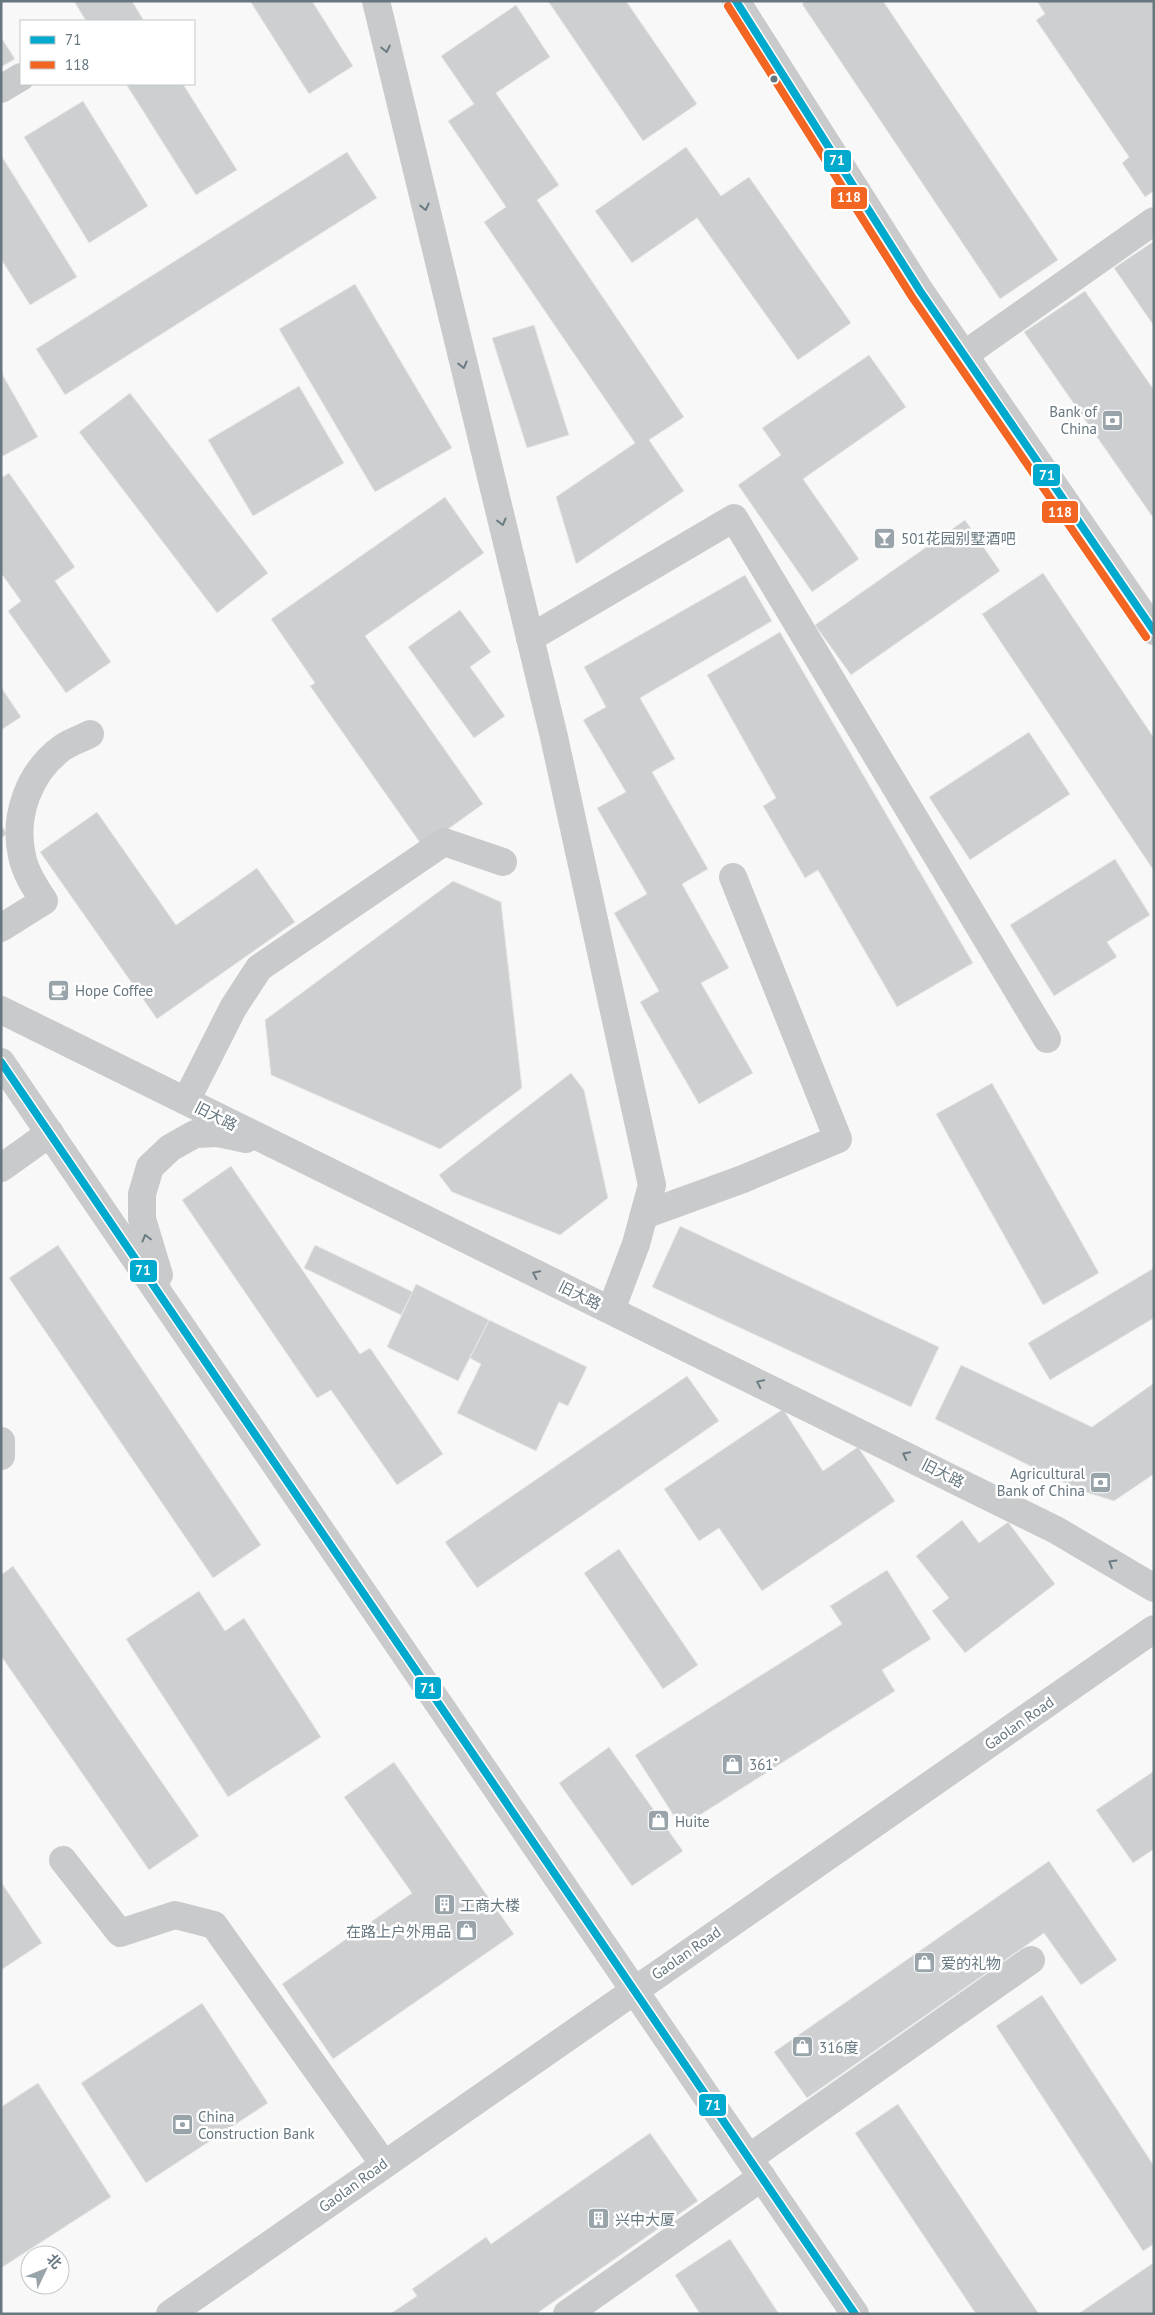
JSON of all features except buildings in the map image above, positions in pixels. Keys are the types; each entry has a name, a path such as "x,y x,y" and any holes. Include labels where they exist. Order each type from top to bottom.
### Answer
{"street":[{"path":"376,1 391,71 554,737 652,1185 636,1244 611,1310"},
{"path":"736,1 920,291 1154,631"},
{"path":"1,88 20,78"},
{"path":"964,355 1154,221"},
{"path":"530,638 734,518 1047,1039"},
{"path":"1,928 44,901 34,885 22,857 19,826 25,796 40,769 63,748 90,734"},
{"path":"186,1101 234,1008 259,968 444,842 503,862"},
{"path":"644,1215 743,1179 838,1139 733,877"},
{"name":"旧大路","path":"1,1010 1056,1530 1154,1588"},
{"path":"1,1062 635,1988 855,2314"},
{"path":"1,1168 50,1133"},
{"path":"195,1346 170,1300 148,1243 142,1219 142,1194 150,1167 170,1148 195,1134 218,1133 257,1142 308,1162"},
{"path":"1,1441 1,1456"},
{"name":"Gaolan Road","path":"170,2314 383,2163 1154,1629"},
{"path":"63,1860 120,1933 175,1915 214,1925 383,2163"},
{"path":"567,2314 756,2167 1031,1960"}],"transit line":[{"name":"71","path":"736,1 920,291 1154,631"},
{"name":"118","path":"728,6 912,297 1146,637"},
{"name":"71","path":"1,1062 855,2314"}],"place":[{"name":"Bank of China","path":"1113,420"},
{"name":"501花园别墅酒吧","path":"885,538"},
{"name":"Hope Coffee","path":"59,990"},
{"name":"Agricultural Bank of China","path":"1101,1482"},
{"name":"361˚","path":"733,1764"},
{"name":"Huite","path":"659,1821"},
{"name":"工商大楼","path":"444,1905"},
{"name":"在路上户外用品","path":"467,1931"},
{"name":"爱的礼物","path":"925,1963"},
{"name":"316度","path":"803,2047"},
{"name":"China Construction Bank","path":"182,2125"},
{"name":"兴中大厦","path":"599,2219"}]}
